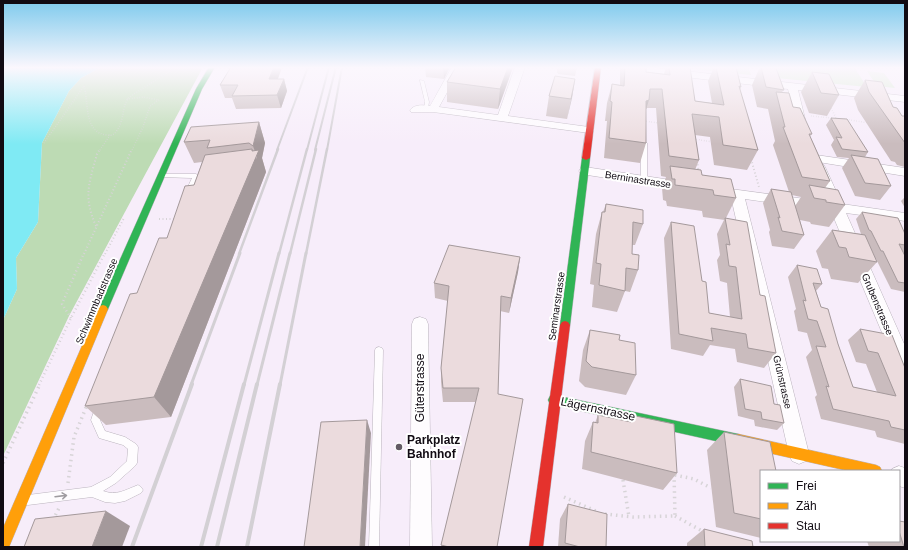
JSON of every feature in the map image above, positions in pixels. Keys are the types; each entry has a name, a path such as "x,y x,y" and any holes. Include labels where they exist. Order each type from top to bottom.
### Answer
{"street":[{"name":"Schwimmbadstrasse","path":"3,544 197,93"},
{"path":"430,108 440,93"},
{"path":"502,118 511,93"},
{"name":"Seminarstrasse","path":"536,547 594,93"},
{"name":"Grubenstrasse","path":"794,93 798,114 809,142 905,366"},
{"path":"853,93 905,99"},
{"path":"415,110 430,108 589,130"},
{"path":"816,159 905,172"},
{"name":"Berninastrasse","path":"585,171 905,217"},
{"name":"Grünstrasse","path":"738,194 799,454"},
{"name":"Güterstrasse","path":"420,324 421,547"},
{"name":"Lägernstrasse","path":"554,400 871,470"}],"lane":[{"path":"425,93 430,108"},
{"path":"644,121 644,180"},
{"path":"161,176 199,175 176,219"},
{"path":"374,547 379,350"},
{"path":"22,501 92,492 113,480 132,463 133,447 125,441 102,435 94,420 102,399"},
{"path":"92,492 109,499 126,497 138,490"}],"path":[{"path":"44,143 79,93"},
{"path":"87,93 85,102 89,120 100,133 110,135 115,133 120,128 127,99 136,93"},
{"path":"825,93 836,118"},
{"path":"71,318 62,304 96,226 143,128 150,106 159,100 143,97 127,99"},
{"path":"798,114 876,124"},
{"path":"644,121 664,124"},
{"path":"693,133 695,147"},
{"path":"96,226 90,213 87,193 97,154 110,135"},
{"path":"694,139 717,143"},
{"path":"696,154 698,188"},
{"path":"750,155 761,192"},
{"path":"3,464 71,318 127,212"},
{"path":"156,214 154,220 176,219"},
{"path":"50,524 58,513 70,477 71,450 74,437 88,401"},
{"path":"673,470 675,475 675,516"},
{"path":"675,475 694,479 712,488"},
{"path":"623,480 629,517"},
{"path":"558,495 602,514 629,517 675,516 710,536"}],"green space":[{"path":"68,93 189,93 69,316 3,456 3,320 17,289 16,258 38,222 42,143"}],"water":[{"path":"3,93 68,93 42,143 38,222 16,258 17,289 3,320"}],"building":[{"path":"234,93 278,93 277,95 232,96"},
{"path":"550,93 572,93 571,99 549,96"},
{"path":"611,93 650,93 649,100 646,101 646,143 609,138 612,102 610,101"},
{"path":"662,93 694,93 695,101 724,105 721,93 741,93 758,150 723,145 719,117 692,114 699,160 669,156"},
{"path":"776,93 789,93 793,107 800,108 812,134 809,134 830,181 802,177 783,127 785,127"},
{"path":"821,93 838,93 839,95"},
{"path":"869,93 887,93 893,107 897,108 902,116 905,116 905,143"},
{"path":"831,118 847,119 868,152 842,149 836,137 842,138"},
{"path":"259,122 253,146 249,143 207,148 210,140 184,142 191,127"},
{"path":"252,149 252,151 259,150 154,397 85,406 130,294 137,293 159,238 167,238 185,186 194,185 205,155"},
{"path":"851,155 878,159 891,186 865,183"},
{"path":"670,166 701,170 702,175 731,179 736,198 714,195 713,190 675,185 675,179 672,179"},
{"path":"809,185 838,190 845,205 826,202 826,200 814,198"},
{"path":"771,189 791,192 804,235 782,231 778,217 780,218"},
{"path":"606,204 643,210 643,224 633,222 632,254 639,255 638,270 626,268 625,291 599,285 601,264 596,263 602,212 605,212"},
{"path":"862,212 898,218 905,234 905,245 899,244 905,256 905,283 898,282 883,251 881,251 871,231 869,230"},
{"path":"725,218 747,222 760,295 765,296 776,353 748,348 746,334 711,328 713,341 679,334 671,222 694,226 702,281 706,282 709,313 742,319 736,267 729,266 726,244 730,245"},
{"path":"832,230 865,235 877,262 849,257 846,248 839,247"},
{"path":"449,245 520,257 511,298 501,296 498,394 523,399 497,547 449,547 441,545 479,388 443,388 441,368 449,286 434,283"},
{"path":"797,265 817,269 822,284 813,283 821,307 828,309 853,387 896,396 878,353 868,351 860,329 892,335 905,368 905,430 891,427 889,421 833,409 826,386 829,387 816,346 826,347 817,321 808,319 803,300 806,301"},
{"path":"590,330 620,335 619,340 635,343 636,375 592,367 586,361"},
{"path":"740,379 771,386 774,404 780,405 784,423 762,419 761,412 745,409"},
{"path":"598,415 631,422 631,415 674,424 677,473 591,452 593,422 598,423"},
{"path":"367,420 360,547 304,547 321,422"},
{"path":"724,432 770,442 776,470 760,470 760,519 734,513"},
{"path":"568,504 607,514 606,547 580,547 565,543"},
{"path":"106,511 92,547 24,547 35,519"},
{"path":"900,521 905,522 904,547 900,534"},
{"path":"704,529 752,541 753,547 705,547"}],"railway":[{"path":"277,150 298,93"},
{"path":"307,150 322,93"},
{"path":"315,150 330,93"},
{"path":"327,150 337,93"},
{"path":"239,254 278,149"},
{"path":"279,254 307,149"},
{"path":"290,254 316,149"},
{"path":"306,254 327,149"},
{"path":"191,385 240,253"},
{"path":"244,385 279,253"},
{"path":"257,385 290,253"},
{"path":"280,385 306,253"},
{"path":"132,547 192,384"},
{"path":"201,547 244,384"},
{"path":"217,547 257,384"},
{"path":"247,547 280,384"}],"traffic: fast":[{"path":"103,309 197,93"},
{"path":"565,325 586,158"},
{"path":"554,400 738,440"}],"traffic: slow":[{"path":"3,544 103,309"},
{"path":"738,440 872,470"}],"traffic: jam":[{"path":"586,158 595,93"},
{"path":"536,547 565,325"}],"place":[{"name":"Parkplatz Bahnhof","path":"399,447"}]}
